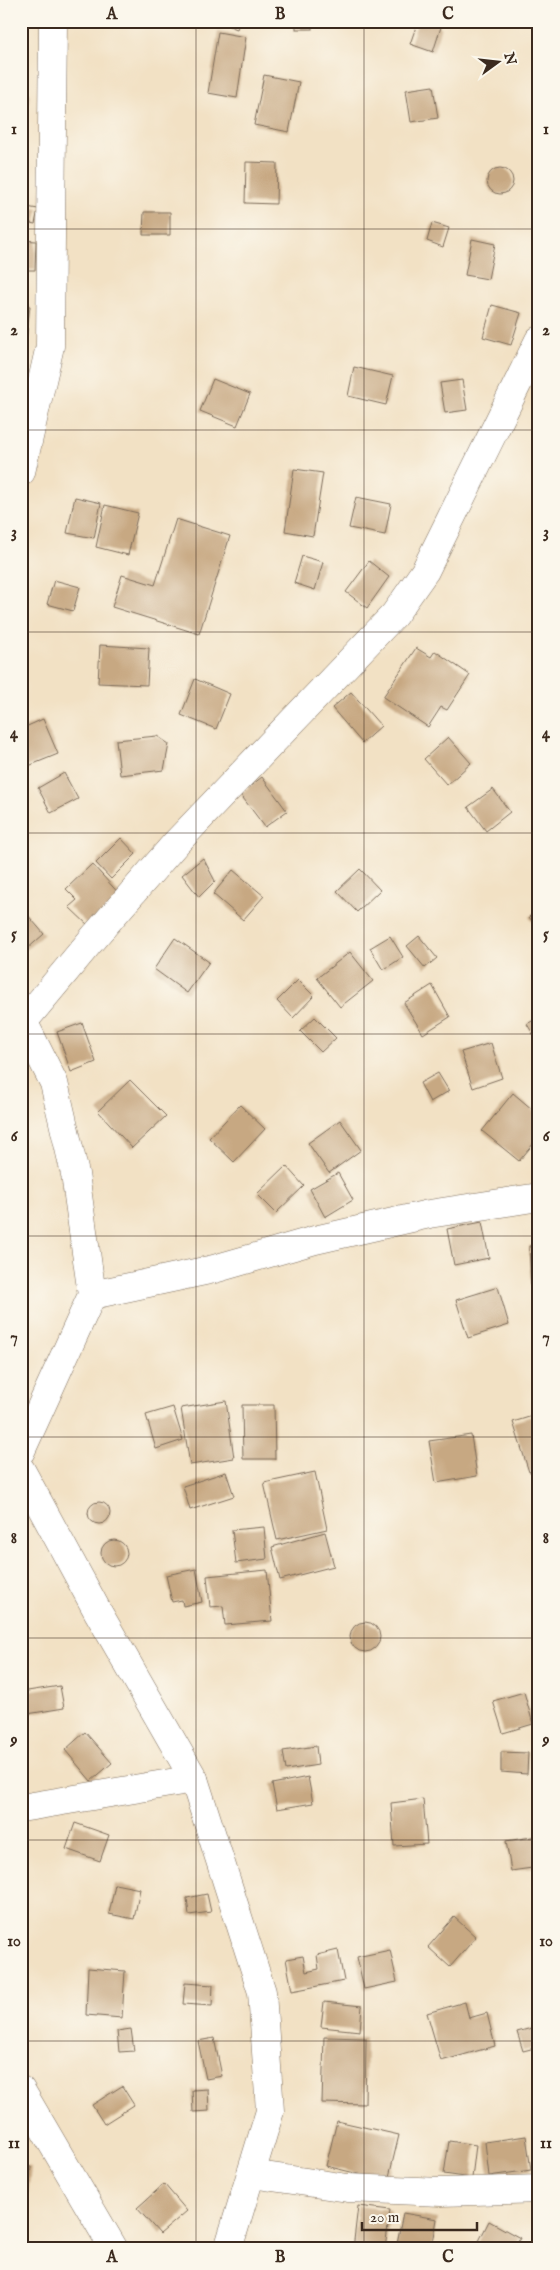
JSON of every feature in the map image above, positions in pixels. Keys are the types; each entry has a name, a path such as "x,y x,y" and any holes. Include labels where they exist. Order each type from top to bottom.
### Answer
{"street":[{"path":"21,472 50,346 53,21"},
{"path":"21,1451 92,1295 75,1174 54,1083 22,1019 176,843 394,615 410,595 425,571 539,340"},
{"path":"92,1295 214,1269 315,1240 429,1214 539,1197"},
{"path":"21,1470 98,1612 194,1779 262,1992 270,2111 228,2249"},
{"path":"21,1808 194,1779"},
{"path":"21,2090 114,2249"},
{"path":"251,2174 357,2188 441,2192 539,2189"}],"building":[{"path":"216,21 240,21 237,29"},
{"path":"296,21 312,21 312,29 296,29"},
{"path":"418,21 427,21 441,27 433,52 410,44"},
{"path":"218,32 246,37 237,98 208,93"},
{"path":"264,75 299,82 289,132 254,125"},
{"path":"433,86 438,118 411,122 406,90"},
{"path":"21,93 30,95 22,127 21,127"},
{"path":"246,162 277,163 276,204 245,203"},
{"path":"500,168 509,172 513,181 509,190 500,194 491,190 487,181 491,172"},
{"path":"21,206 38,209 35,224 21,221"},
{"path":"144,212 170,212 170,235 143,235"},
{"path":"432,223 449,228 443,247 427,241"},
{"path":"472,239 495,244 488,279 465,275"},
{"path":"21,240 36,241 35,270 21,270"},
{"path":"21,305 30,306 26,341 21,341"},
{"path":"492,305 521,313 511,345 483,337"},
{"path":"354,367 393,376 386,405 348,396"},
{"path":"213,379 250,394 237,426 200,411"},
{"path":"462,380 467,410 445,413 440,383"},
{"path":"294,469 323,473 313,536 285,531"},
{"path":"75,497 101,503 94,538 67,533"},
{"path":"356,497 391,504 385,535 349,528"},
{"path":"105,505 138,513 128,555 96,547"},
{"path":"176,519 230,536 199,634 112,607 122,575 155,585"},
{"path":"302,556 323,562 315,590 294,583"},
{"path":"369,561 389,577 367,608 346,592"},
{"path":"54,580 80,587 73,611 47,604"},
{"path":"100,645 149,648 147,685 98,683"},
{"path":"416,648 431,657 435,651 470,675 447,710 441,707 428,727 383,697"},
{"path":"195,679 230,694 216,729 181,715"},
{"path":"351,692 381,726 362,743 332,708"},
{"path":"43,719 58,754 21,769 21,729"},
{"path":"157,736 169,744 164,770 120,775 116,740"},
{"path":"448,737 471,763 447,785 424,759"},
{"path":"64,773 78,799 51,813 38,788"},
{"path":"262,777 287,811 265,827 240,794"},
{"path":"493,789 510,812 486,831 468,807"},
{"path":"121,838 136,854 111,879 96,863"},
{"path":"203,858 215,881 199,897 182,875"},
{"path":"92,864 123,898 90,927 69,907 77,900 66,889"},
{"path":"360,869 380,890 357,912 337,891"},
{"path":"233,870 264,896 243,920 213,894"},
{"path":"539,909 539,930 529,917"},
{"path":"26,913 44,934 26,950 21,944 21,917"},
{"path":"390,936 403,957 383,970 370,948"},
{"path":"419,936 437,958 425,968 407,946"},
{"path":"175,938 209,962 187,993 154,969"},
{"path":"350,952 373,981 340,1007 317,978"},
{"path":"298,980 314,996 293,1018 277,1001"},
{"path":"432,985 450,1017 423,1034 404,1003"},
{"path":"315,1017 336,1038 321,1052 300,1031"},
{"path":"539,1017 539,1044 527,1024"},
{"path":"82,1023 96,1062 71,1072 57,1032"},
{"path":"491,1043 502,1078 473,1088 461,1052"},
{"path":"438,1073 449,1091 430,1102 420,1083"},
{"path":"130,1080 166,1116 132,1148 98,1111"},
{"path":"513,1093 539,1115 539,1137 519,1161 482,1131"},
{"path":"240,1105 265,1129 234,1162 209,1138"},
{"path":"340,1120 361,1150 329,1173 308,1143"},
{"path":"286,1166 304,1186 276,1213 257,1194"},
{"path":"338,1173 353,1200 325,1217 310,1189"},
{"path":"482,1222 489,1258 454,1265 447,1229"},
{"path":"539,1245 539,1288 531,1288 529,1246"},
{"path":"498,1287 509,1325 468,1338 456,1300"},
{"path":"226,1401 234,1458 190,1465 181,1408"},
{"path":"242,1405 274,1405 275,1459 243,1459"},
{"path":"173,1407 183,1440 156,1449 146,1415"},
{"path":"539,1414 539,1469 529,1472 513,1422"},
{"path":"471,1435 477,1476 436,1483 429,1441"},
{"path":"226,1472 234,1496 190,1510 183,1486"},
{"path":"315,1472 327,1529 277,1540 264,1483"},
{"path":"99,1502 109,1509 110,1513 103,1523 99,1524 89,1517 88,1513 95,1503"},
{"path":"264,1527 267,1559 236,1563 232,1530"},
{"path":"325,1532 334,1566 280,1580 272,1547"},
{"path":"114,1540 123,1544 127,1553 123,1562 114,1566 105,1562 101,1553 105,1544"},
{"path":"196,1569 202,1602 183,1606 182,1600 172,1602 166,1575"},
{"path":"267,1570 272,1621 225,1625 223,1606 210,1607 207,1576"},
{"path":"365,1622 376,1626 380,1637 376,1648 365,1652 354,1648 350,1637 354,1626"},
{"path":"60,1686 64,1708 21,1715 21,1692"},
{"path":"524,1692 533,1724 503,1733 493,1701"},
{"path":"85,1732 112,1763 91,1781 65,1750"},
{"path":"316,1746 318,1765 286,1770 283,1751"},
{"path":"501,1752 528,1753 527,1774 501,1772"},
{"path":"308,1777 313,1803 277,1809 272,1784"},
{"path":"423,1799 427,1844 394,1846 391,1803"},
{"path":"75,1823 109,1835 100,1861 66,1849"},
{"path":"538,1836 539,1867 511,1871 506,1841"},
{"path":"539,1879 539,1891 534,1880"},
{"path":"115,1884 140,1889 134,1919 109,1914"},
{"path":"207,1894 211,1912 189,1915 187,1898"},
{"path":"454,1917 476,1937 450,1967 428,1947"},
{"path":"338,1950 344,1981 292,1991 286,1959 303,1956 306,1972 319,1969 317,1955"},
{"path":"390,1950 397,1982 364,1989 357,1957"},
{"path":"88,1968 125,1971 122,2018 86,2015"},
{"path":"185,1983 213,1985 212,2006 183,2004"},
{"path":"539,1985 539,1998 538,1998 535,1986"},
{"path":"324,2002 362,2006 360,2031 321,2027"},
{"path":"465,2002 469,2018 487,2013 495,2046 441,2061 427,2013"},
{"path":"539,2026 539,2047 523,2051 517,2032"},
{"path":"131,2029 134,2051 119,2052 117,2031"},
{"path":"324,2037 366,2038 365,2104 322,2103"},
{"path":"214,2038 222,2076 206,2079 198,2041"},
{"path":"122,2086 134,2105 104,2124 92,2105"},
{"path":"208,2089 209,2111 193,2112 192,2090"},
{"path":"337,2121 399,2135 388,2181 326,2166"},
{"path":"526,2136 531,2170 489,2176 485,2142"},
{"path":"449,2141 476,2145 472,2178 444,2174"},
{"path":"21,2166 31,2167 28,2195 21,2194"},
{"path":"164,2184 187,2211 160,2234 137,2208"},
{"path":"358,2206 390,2210 385,2249 353,2249"},
{"path":"403,2213 437,2219 432,2249 396,2249"},
{"path":"489,2221 520,2238 514,2249 475,2249"}]}
